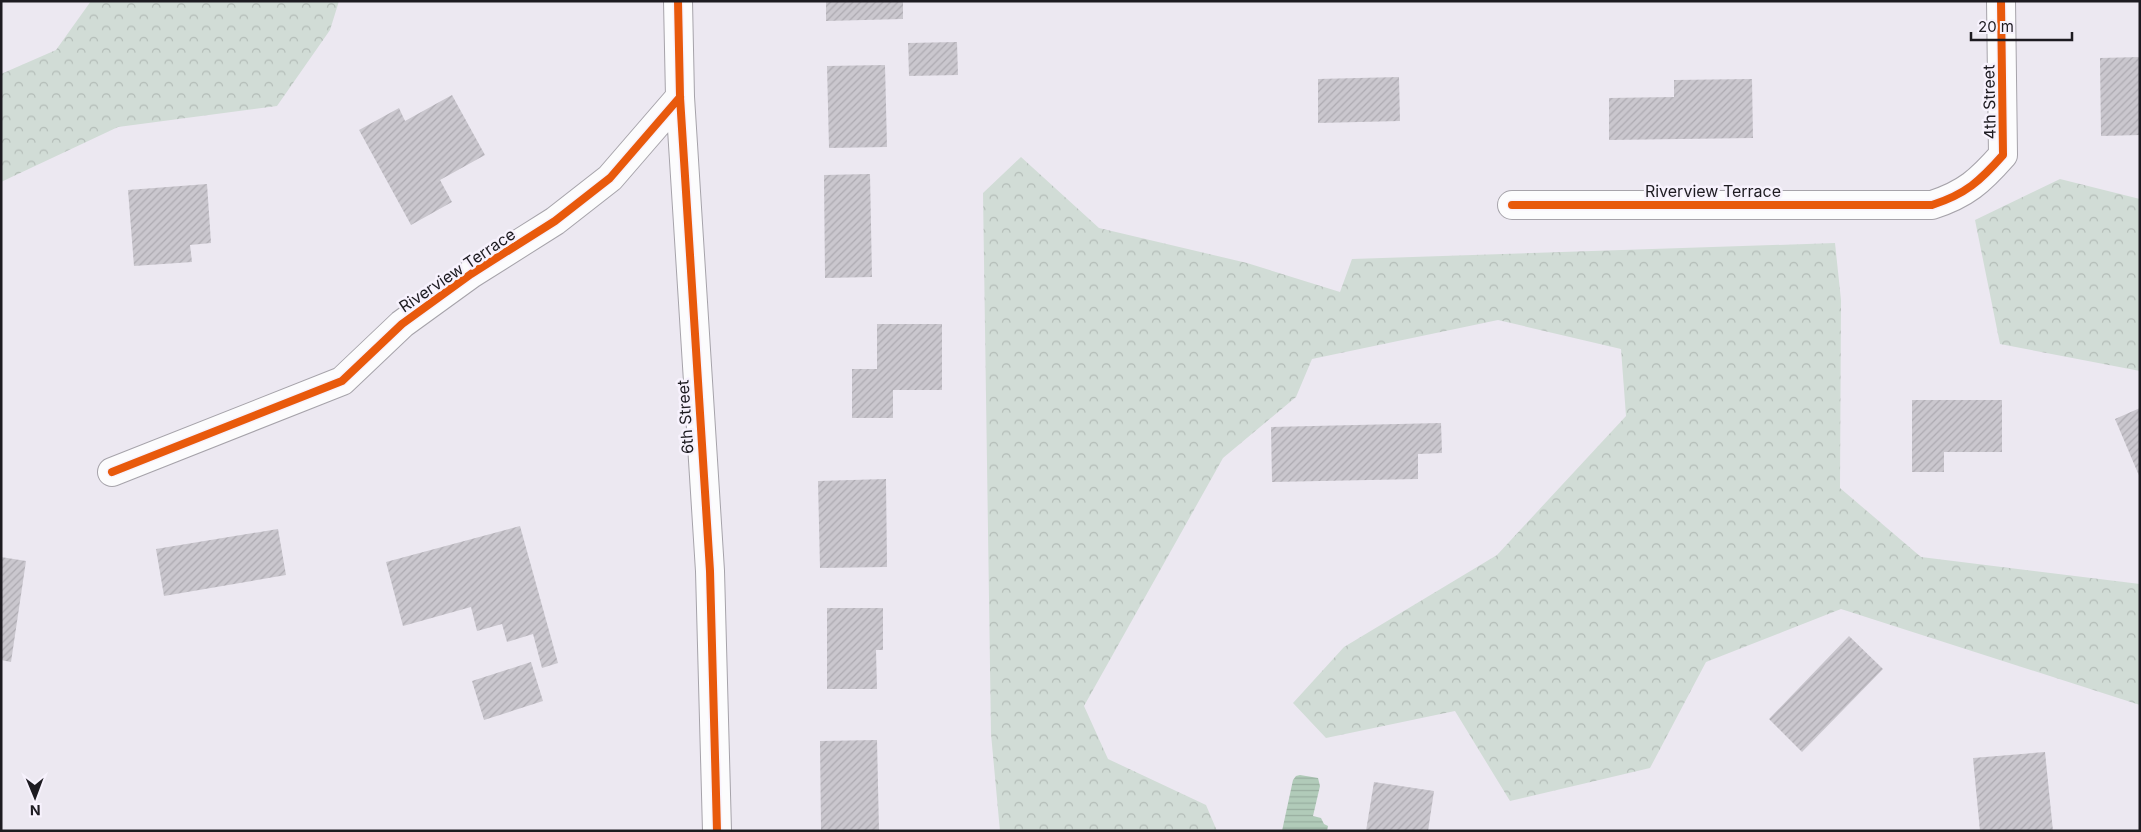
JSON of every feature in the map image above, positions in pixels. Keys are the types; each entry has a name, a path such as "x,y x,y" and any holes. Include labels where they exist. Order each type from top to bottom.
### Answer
{"street":[{"name":"6th Street","path":"678,1 680,97 710,571 717,831"},
{"name":"4th Street","path":"1914,205 1932,205 1957,197 1985,176 2003,155 2001,1"},
{"name":"Riverview Terrace","path":"112,472 342,382 402,324 470,274 555,222 610,178 680,97"},
{"name":"Riverview Terrace","path":"1512,205 1914,205"}],"green space":[{"path":"91,1 339,1 330,30 277,106 118,127 1,182 1,74 56,50"},
{"path":"1021,157 1099,228 1247,263 1340,292 1352,259 1835,243 1841,300 1840,488 1921,557 2140,584 2140,705 1841,609 1706,662 1650,768 1510,801 1455,711 1326,738 1293,703 1344,647 1497,555 1626,416 1621,349 1498,320 1312,359 1296,397 1223,458 1084,706 1108,759 1206,805 1217,831 1000,831 991,734 983,193"},
{"path":"2060,179 2140,199 2140,371 2000,344 1975,220"}],"shaded area":[{"path":"1296,776 1318,778 1320,786 1313,816 1321,818 1324,824 1328,826 1327,831 1282,831 1293,780"}],"building":[{"path":"826,1 903,1 903,19 826,21"},
{"path":"957,42 958,75 909,76 908,43"},
{"path":"2140,57 2140,135 2101,136 2100,58"},
{"path":"885,65 887,147 829,148 827,66"},
{"path":"1399,77 1400,121 1318,123 1318,79"},
{"path":"1752,79 1753,138 1609,140 1609,98 1674,97 1674,80"},
{"path":"452,95 485,155 440,180 452,202 411,225 359,130 399,108 405,121"},
{"path":"870,174 872,277 825,278 824,175"},
{"path":"207,184 211,243 190,245 192,262 134,266 128,190"},
{"path":"877,324 942,324 942,390 893,390 893,418 852,418 852,369 877,369"},
{"path":"1912,400 2002,400 2002,452 1944,452 1944,472 1912,472"},
{"path":"2140,408 2140,478 2115,419"},
{"path":"1441,423 1442,453 1418,454 1418,479 1272,482 1271,427"},
{"path":"886,479 887,567 820,568 818,481"},
{"path":"520,526 558,663 542,668 533,634 507,642 502,624 477,631 471,607 403,626 386,562"},
{"path":"278,529 286,575 164,596 156,549"},
{"path":"1,557 26,561 11,662 1,660"},
{"path":"827,608 883,608 883,650 876,650 877,689 827,689"},
{"path":"1849,636 1883,669 1802,752 1769,719"},
{"path":"531,662 543,701 484,720 472,681"},
{"path":"877,740 879,831 821,831 820,741"},
{"path":"2045,752 2053,831 1980,831 1973,758"},
{"path":"1374,782 1434,791 1428,831 1366,831"}],"cycle path":[{"path":"678,1 680,97 710,571 717,831"},
{"path":"1512,205 1932,205 1944,201 1972,186 2003,155 2001,1"},
{"path":"112,472 342,381 402,324 471,274 555,221 610,178 680,97"}]}
